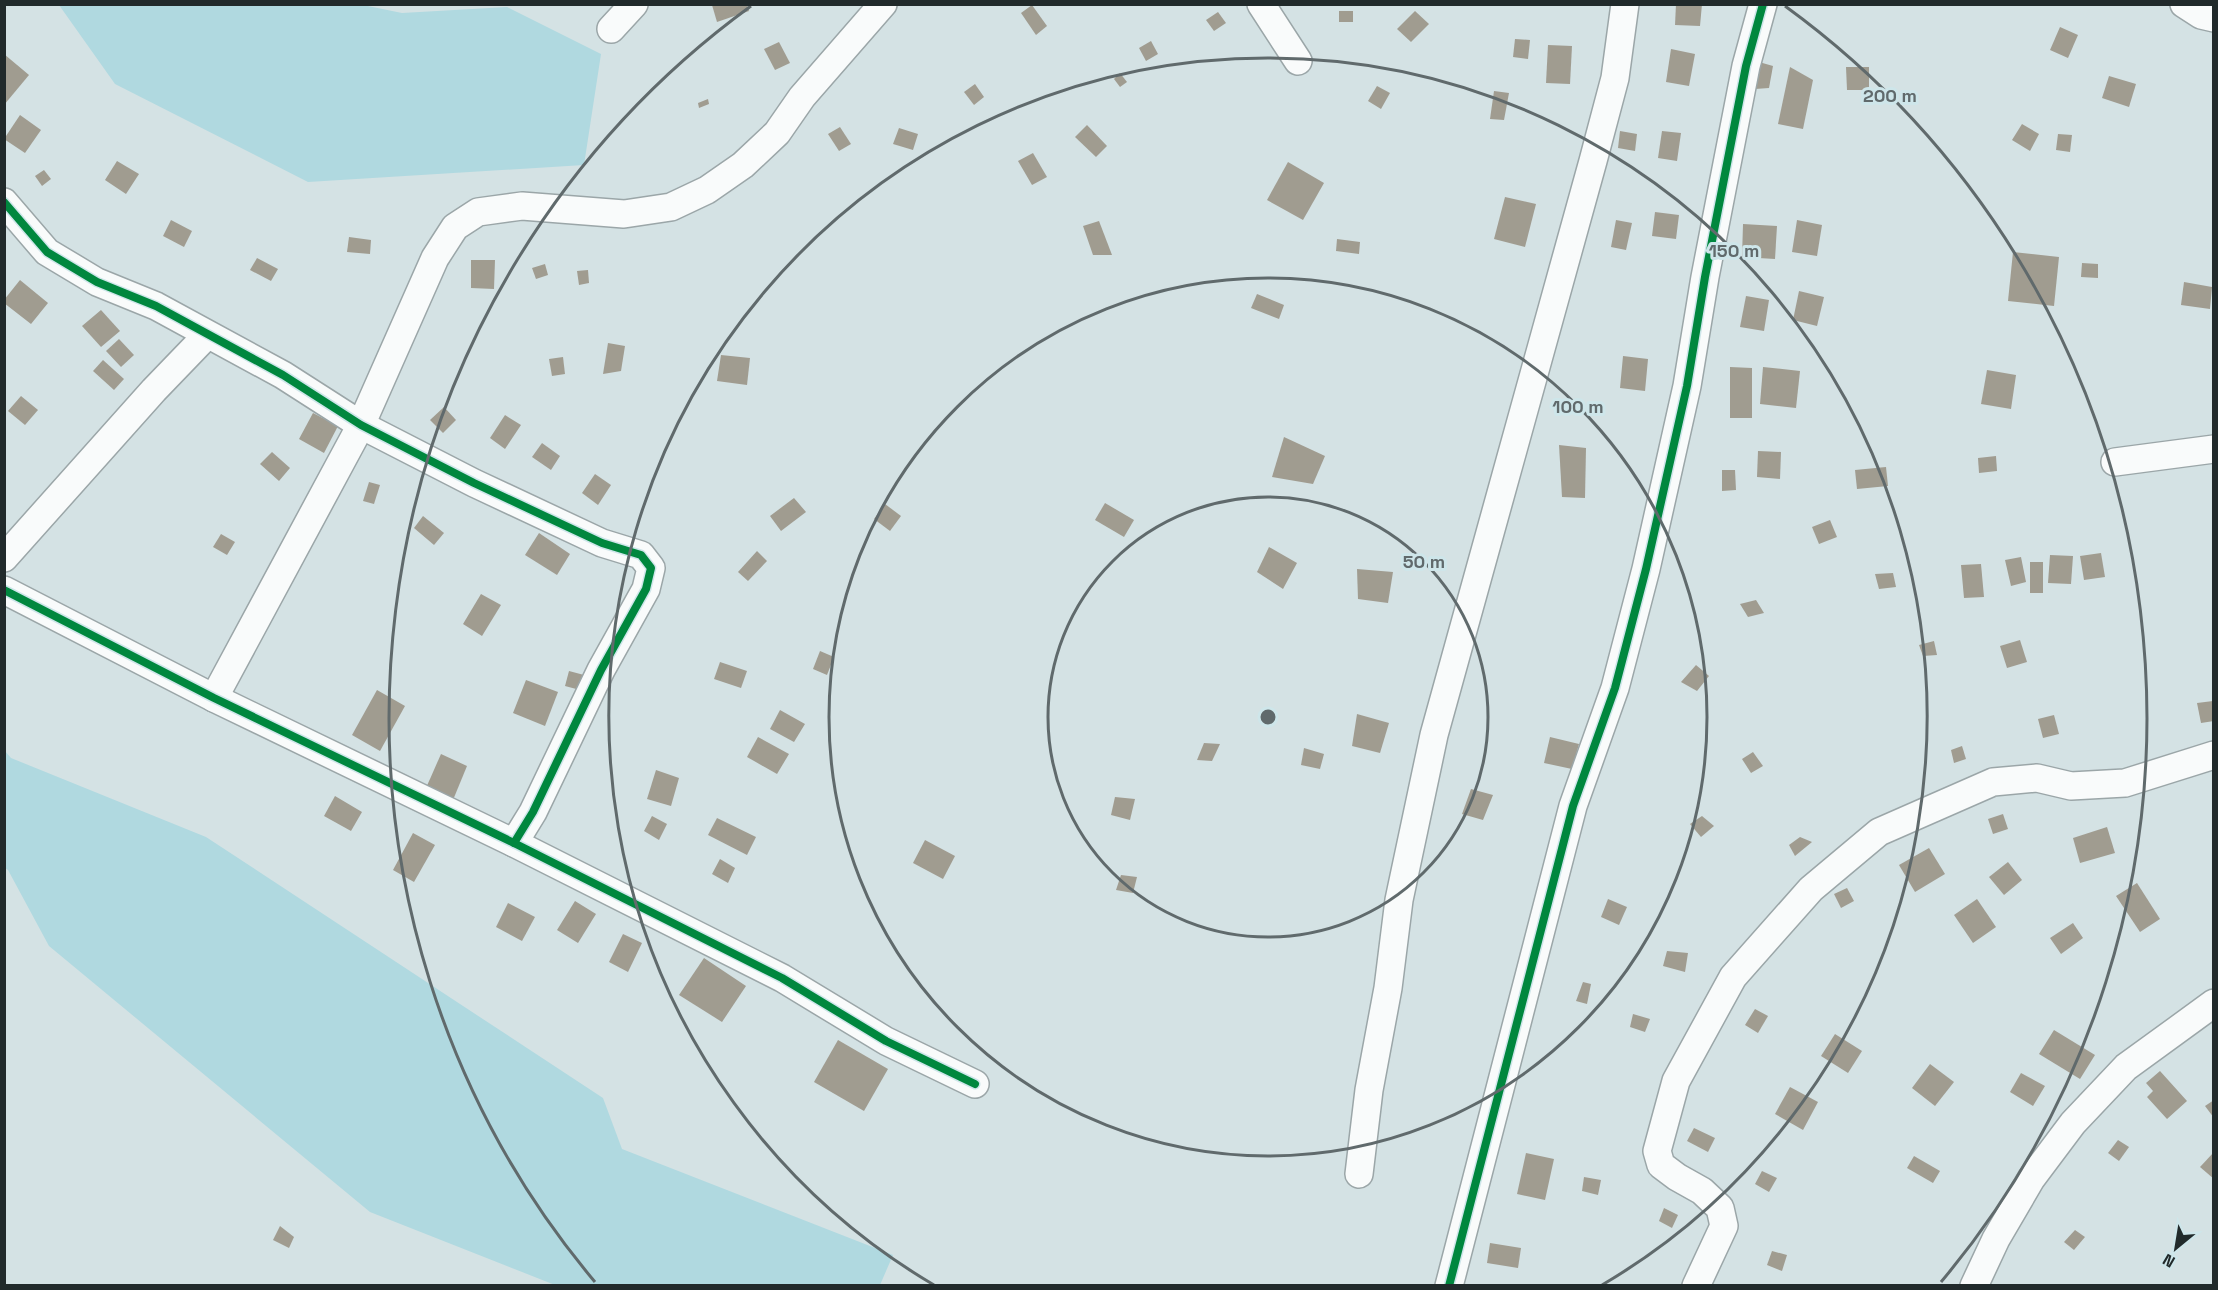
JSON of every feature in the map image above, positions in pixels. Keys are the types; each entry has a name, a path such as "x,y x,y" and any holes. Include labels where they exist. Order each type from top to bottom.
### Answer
{"street":[{"path":"611,29 634,4"},
{"path":"214,698 361,425 435,258 455,226 478,212 522,206 624,214 671,207 706,190 742,165 777,133 802,97 883,4"},
{"path":"1261,4 1298,62"},
{"path":"1359,1174 1369,1090 1388,988 1399,900 1434,735 1615,78 1625,4"},
{"path":"1449,1286 1573,806 1615,688 1646,569 1687,386 1705,277 1746,66 1763,4"},
{"path":"2184,4 2201,15 2214,18"},
{"path":"4,202 47,252 97,282 156,306 283,375 361,425 474,483 602,543 641,555 651,568 646,589 601,670 533,812 514,843"},
{"path":"4,558 154,390 207,335"},
{"path":"2115,462 2214,449"},
{"path":"4,590 214,698 514,843 782,978 886,1041 975,1084"},
{"path":"1696,1286 1724,1226 1720,1208 1702,1191 1677,1178 1661,1165 1657,1151 1676,1081 1733,977 1811,889 1879,832 1993,782 2037,778 2071,786 2125,783 2214,755"},
{"path":"1974,1286 1996,1239 2031,1179 2073,1123 2126,1067 2214,1003"}],"shaded area":[{"path":"358,4 402,13 507,7 601,54 584,165 308,182 115,84 59,5"},
{"path":"5,751 11,758 206,837 603,1098 622,1149 893,1255 880,1285 555,1285 370,1212 49,946 5,868"}],"building":[{"path":"747,4 749,11 717,22 712,5"},
{"path":"1676,4 1702,4 1700,26 1675,25"},
{"path":"1032,5 1047,26 1036,35 1021,13"},
{"path":"1339,11 1353,11 1353,22 1339,22"},
{"path":"1415,11 1429,24 1411,42 1397,29"},
{"path":"1218,12 1226,23 1214,31 1206,20"},
{"path":"2060,27 2078,35 2068,58 2050,50"},
{"path":"1515,39 1530,40 1528,59 1513,57"},
{"path":"1151,41 1158,54 1146,61 1139,48"},
{"path":"779,42 790,63 775,70 764,49"},
{"path":"1548,45 1572,46 1570,84 1546,83"},
{"path":"1671,49 1695,54 1689,86 1666,82"},
{"path":"4,54 29,75 4,105"},
{"path":"1759,62 1773,66 1769,88 1755,89"},
{"path":"1790,67 1813,80 1803,129 1778,124"},
{"path":"1846,67 1869,67 1869,90 1847,90"},
{"path":"1120,73 1127,82 1120,87 1114,79"},
{"path":"2109,76 2136,84 2129,107 2102,98"},
{"path":"975,84 984,97 974,105 964,92"},
{"path":"1377,86 1390,93 1381,109 1368,101"},
{"path":"1494,91 1509,93 1504,120 1490,119"},
{"path":"708,99 709,104 699,108 698,103"},
{"path":"20,115 41,130 25,153 4,139"},
{"path":"2022,124 2039,134 2030,151 2012,140"},
{"path":"1087,125 1107,146 1096,157 1075,137"},
{"path":"840,127 851,144 839,151 828,134"},
{"path":"899,128 918,134 913,150 893,144"},
{"path":"1620,131 1637,134 1635,151 1618,148"},
{"path":"1662,131 1681,133 1677,161 1658,158"},
{"path":"2058,134 2072,135 2070,152 2056,150"},
{"path":"1033,153 1047,177 1032,185 1018,161"},
{"path":"117,161 139,174 126,194 105,180"},
{"path":"1288,162 1324,183 1303,220 1267,200"},
{"path":"44,170 51,179 42,186 35,176"},
{"path":"1505,197 1536,204 1525,247 1494,239"},
{"path":"1655,212 1679,215 1676,239 1652,236"},
{"path":"171,220 192,231 184,247 163,236"},
{"path":"1616,220 1632,223 1626,250 1611,247"},
{"path":"1797,220 1822,225 1817,256 1792,252"},
{"path":"1099,221 1112,255 1093,255 1083,226"},
{"path":"1743,224 1777,226 1775,259 1742,257"},
{"path":"349,237 371,240 370,254 347,252"},
{"path":"1337,239 1360,242 1359,254 1336,251"},
{"path":"2013,252 2059,257 2054,306 2008,301"},
{"path":"257,258 278,269 271,281 250,270"},
{"path":"471,260 495,260 494,289 471,288"},
{"path":"2082,263 2098,264 2098,278 2081,277"},
{"path":"545,264 548,275 536,279 532,268"},
{"path":"588,270 589,283 579,285 577,271"},
{"path":"20,280 48,303 31,324 4,303"},
{"path":"2184,282 2212,287 2210,309 2181,305"},
{"path":"1799,291 1824,297 1817,326 1793,320"},
{"path":"1257,294 1284,305 1279,319 1251,308"},
{"path":"1746,296 1769,300 1764,331 1740,327"},
{"path":"101,310 120,331 101,347 82,326"},
{"path":"119,339 134,355 121,367 106,351"},
{"path":"608,343 625,346 621,371 603,374"},
{"path":"721,355 750,358 747,385 717,381"},
{"path":"1623,356 1648,359 1645,391 1620,388"},
{"path":"563,357 565,374 552,376 549,359"},
{"path":"103,360 124,379 114,390 93,371"},
{"path":"1730,367 1752,368 1752,418 1730,418"},
{"path":"1763,367 1800,371 1796,408 1760,404"},
{"path":"1987,370 2016,375 2011,409 1981,404"},
{"path":"21,396 38,410 25,425 8,411"},
{"path":"444,407 456,420 443,433 430,420"},
{"path":"313,413 338,426 324,453 299,439"},
{"path":"505,415 521,425 505,449 490,438"},
{"path":"1284,437 1325,456 1313,484 1272,477"},
{"path":"542,443 560,456 551,470 532,457"},
{"path":"1559,445 1586,448 1585,498 1562,497"},
{"path":"1758,451 1781,452 1780,479 1757,477"},
{"path":"272,452 290,468 279,481 260,464"},
{"path":"1996,456 1997,471 1979,473 1978,458"},
{"path":"1886,467 1888,486 1857,489 1855,470"},
{"path":"1722,470 1735,470 1736,490 1722,491"},
{"path":"595,474 611,485 598,505 582,493"},
{"path":"369,482 380,485 374,504 363,501"},
{"path":"794,498 806,512 781,531 770,516"},
{"path":"1105,503 1134,520 1124,537 1095,520"},
{"path":"885,504 901,516 890,531 874,519"},
{"path":"423,516 444,533 434,545 414,528"},
{"path":"1830,520 1837,537 1819,544 1812,527"},
{"path":"539,533 570,554 557,575 525,555"},
{"path":"221,534 235,542 227,555 213,547"},
{"path":"1269,547 1297,563 1283,589 1257,572"},
{"path":"757,551 767,561 748,581 738,572"},
{"path":"2101,553 2105,577 2084,580 2080,556"},
{"path":"2050,555 2073,556 2071,584 2048,583"},
{"path":"2021,557 2026,582 2011,586 2005,560"},
{"path":"2030,562 2043,562 2043,593 2030,593"},
{"path":"1981,564 1984,597 1964,598 1961,565"},
{"path":"1357,569 1393,572 1388,603 1358,599"},
{"path":"1893,573 1896,587 1879,589 1875,574"},
{"path":"481,594 501,605 482,636 463,624"},
{"path":"1756,600 1764,613 1748,617 1740,604"},
{"path":"2020,640 2027,662 2007,668 2000,646"},
{"path":"1934,641 1937,655 1923,656 1919,645"},
{"path":"820,651 834,657 827,675 813,669"},
{"path":"720,662 747,671 741,688 714,679"},
{"path":"1696,665 1709,676 1697,691 1681,682"},
{"path":"569,671 584,675 580,690 565,686"},
{"path":"526,680 558,692 545,726 513,713"},
{"path":"377,690 405,706 380,751 352,735"},
{"path":"2213,701 2214,721 2201,723 2197,703"},
{"path":"780,710 805,724 794,742 770,729"},
{"path":"1357,714 1389,723 1380,753 1352,746"},
{"path":"2054,715 2059,734 2043,738 2038,719"},
{"path":"758,737 789,754 777,774 747,757"},
{"path":"1550,737 1579,744 1572,769 1544,763"},
{"path":"1204,743 1220,744 1212,761 1197,760"},
{"path":"1962,746 1966,759 1954,763 1951,750"},
{"path":"1304,748 1324,754 1320,769 1301,765"},
{"path":"1753,752 1763,766 1751,773 1742,759"},
{"path":"441,754 467,766 453,800 426,788"},
{"path":"656,770 679,778 671,806 647,799"},
{"path":"1471,789 1493,795 1483,820 1462,814"},
{"path":"335,796 362,812 351,831 324,816"},
{"path":"1115,797 1135,799 1130,820 1111,815"},
{"path":"2003,814 2008,829 1993,834 1988,819"},
{"path":"652,816 667,824 659,840 644,831"},
{"path":"1702,816 1714,826 1701,837 1690,824"},
{"path":"717,818 756,837 747,855 708,835"},
{"path":"2107,827 2115,853 2080,863 2073,838"},
{"path":"413,833 435,845 414,882 393,870"},
{"path":"1800,837 1812,842 1795,856 1789,845"},
{"path":"925,840 955,856 943,879 913,863"},
{"path":"1929,848 1945,874 1915,892 1899,865"},
{"path":"720,859 735,868 728,883 712,874"},
{"path":"2008,862 2022,880 2004,895 1989,877"},
{"path":"1121,875 1137,877 1133,893 1116,890"},
{"path":"2137,883 2160,919 2140,932 2116,896"},
{"path":"1847,888 1854,901 1841,908 1834,894"},
{"path":"1608,899 1627,907 1619,925 1601,917"},
{"path":"1977,899 1996,927 1973,943 1954,915"},
{"path":"575,901 596,914 578,943 557,930"},
{"path":"508,903 535,917 522,941 496,927"},
{"path":"2073,923 2083,938 2061,954 2050,938"},
{"path":"623,934 642,943 628,972 609,962"},
{"path":"1667,951 1688,953 1685,972 1663,966"},
{"path":"704,958 746,986 722,1022 679,995"},
{"path":"1583,982 1591,984 1587,1004 1576,1001"},
{"path":"1755,1009 1768,1016 1758,1033 1745,1025"},
{"path":"1633,1014 1650,1019 1645,1032 1630,1027"},
{"path":"2054,1030 2095,1055 2080,1079 2039,1054"},
{"path":"1835,1034 1862,1051 1848,1073 1821,1056"},
{"path":"838,1040 888,1069 864,1111 814,1082"},
{"path":"1930,1064 1954,1082 1935,1106 1912,1088"},
{"path":"2160,1071 2187,1101 2167,1119 2147,1097 2153,1091 2146,1083"},
{"path":"2021,1073 2045,1086 2033,1106 2010,1092"},
{"path":"1790,1087 1818,1102 1803,1130 1775,1114"},
{"path":"2214,1100 2214,1118 2205,1106"},
{"path":"1694,1128 1715,1138 1708,1152 1687,1141"},
{"path":"2118,1140 2129,1147 2119,1161 2108,1153"},
{"path":"2214,1152 2214,1179 2200,1167"},
{"path":"1526,1153 1554,1159 1545,1200 1517,1194"},
{"path":"1914,1156 1940,1171 1933,1183 1907,1168"},
{"path":"1762,1171 1777,1178 1769,1192 1755,1184"},
{"path":"1584,1177 1601,1180 1598,1195 1582,1191"},
{"path":"1664,1208 1678,1215 1672,1228 1659,1221"},
{"path":"280,1226 294,1237 289,1248 273,1240"},
{"path":"2075,1230 2085,1237 2074,1250 2064,1242"},
{"path":"1490,1243 1521,1248 1518,1268 1487,1263"},
{"path":"1772,1251 1787,1255 1782,1271 1767,1265"}],"cycle path":[{"path":"1449,1286 1573,806 1615,688 1646,569 1687,386 1705,277 1746,66 1763,4"},
{"path":"4,202 47,252 97,282 156,306 283,375 361,425 474,483 602,543 641,555 651,568 646,589 601,670 533,812 514,843"},
{"path":"4,590 214,698 514,843 782,978 886,1041 975,1084"}]}
